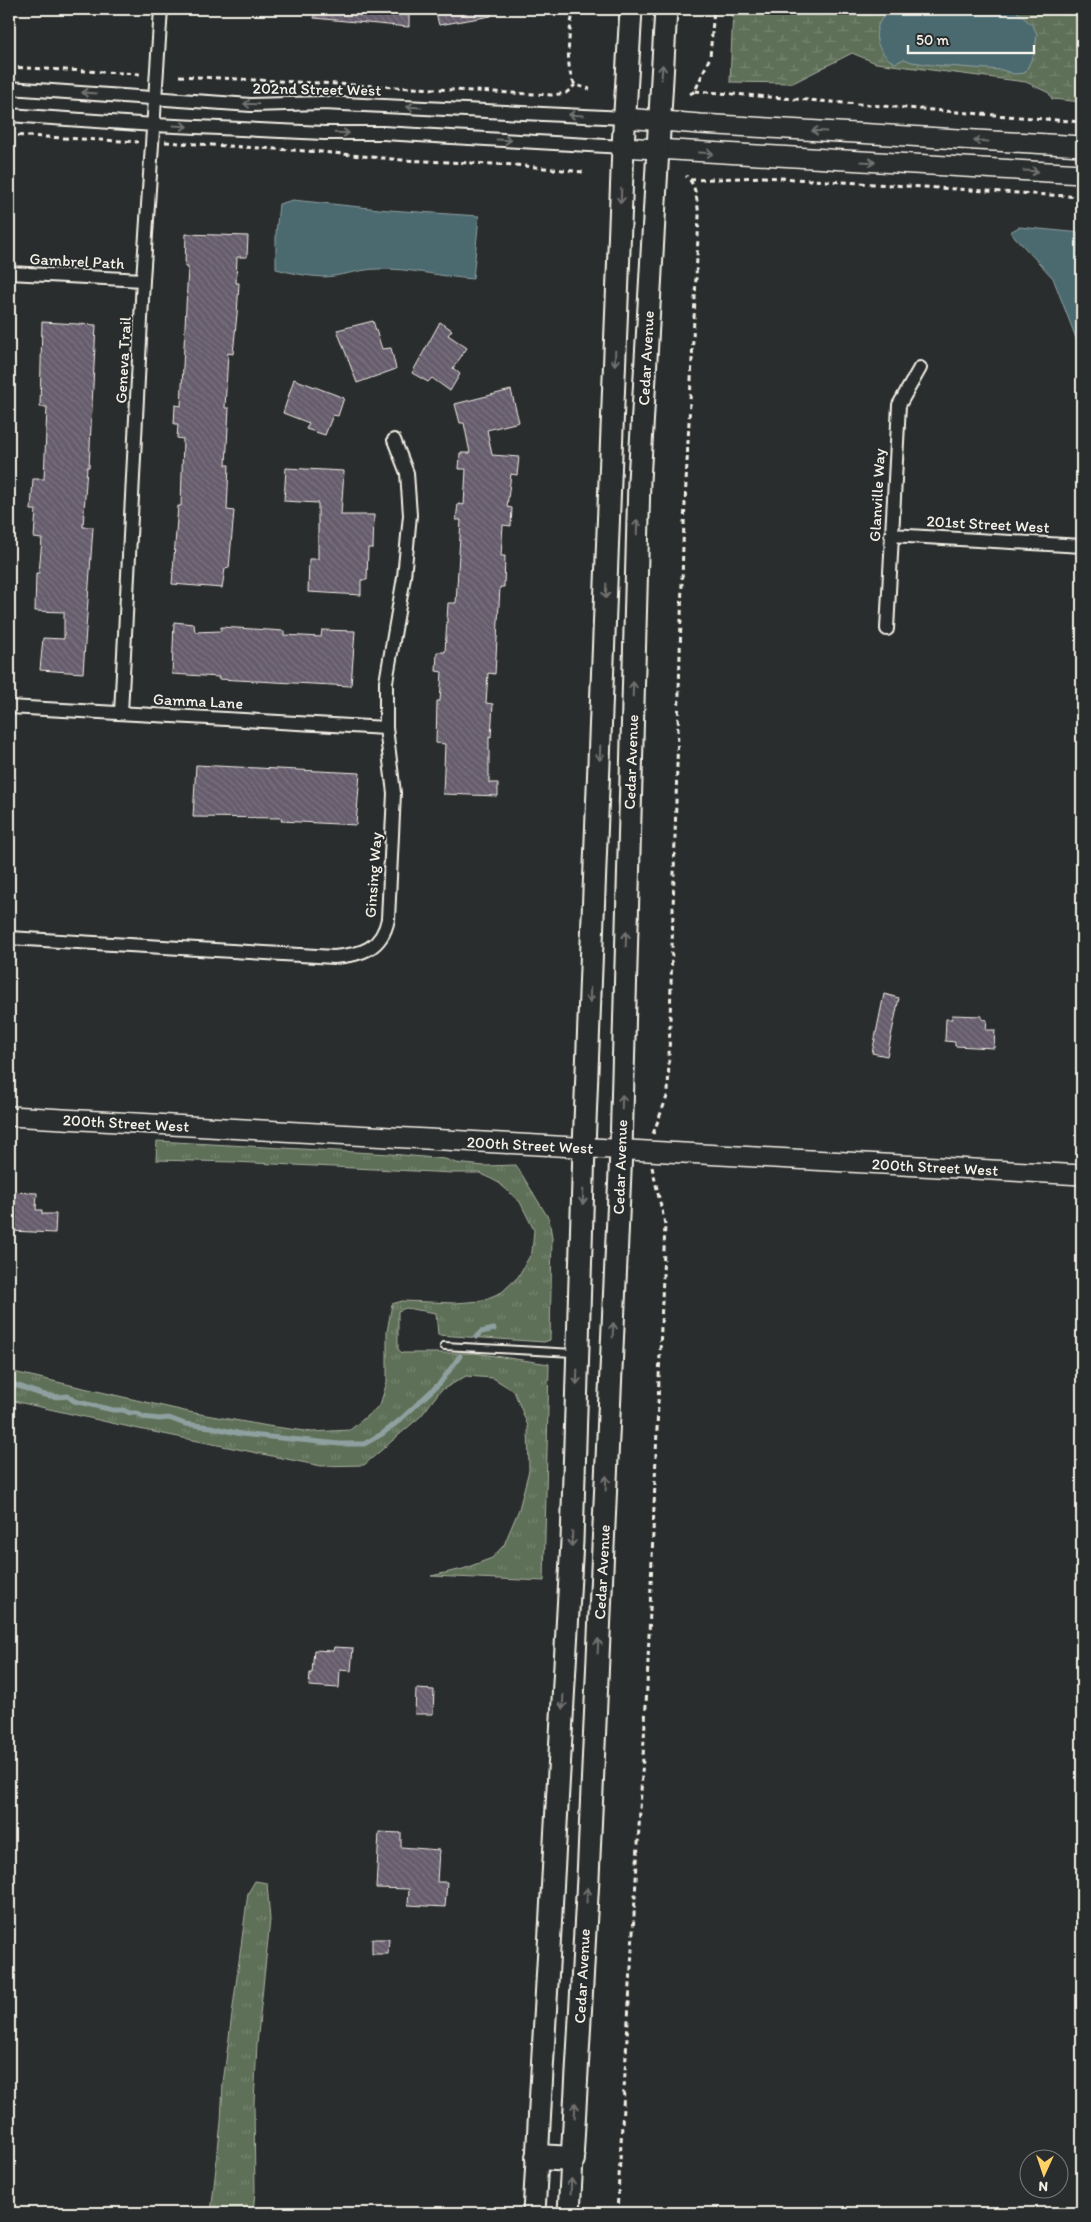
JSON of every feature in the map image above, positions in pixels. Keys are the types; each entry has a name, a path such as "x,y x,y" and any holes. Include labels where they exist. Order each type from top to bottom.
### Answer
{"highway":[{"path":"538,2157 572,2159"}],"main road":[{"name":"Cedar Avenue","path":"534,2213 572,1541 584,1148 623,147 631,9"},
{"name":"Cedar Avenue","path":"570,2213 621,1150 639,482 666,9"}],"street":[{"name":"Geneva Trail","path":"121,714 144,280 161,9"},
{"name":"202nd Street West","path":"9,88 250,105 324,104 625,118"},
{"path":"9,115 154,125 324,133 383,133 1082,174"},
{"path":"625,118 1082,146"},
{"name":"Gambrel Path","path":"9,273 144,280"},
{"name":"Glanville Way","path":"887,629 899,405 920,368"},
{"name":"Ginsing Way","path":"9,938 334,956 359,953 377,943 385,931 388,920 394,793 386,728 386,682 405,567 410,515 407,473 394,440"},
{"name":"201st Street West","path":"891,535 1082,546"},
{"name":"Gamma Lane","path":"9,708 386,728"},
{"name":"200th Street West","path":"9,1116 1082,1175"}],"lane":[{"path":"444,1346 578,1353"}],"path":[{"path":"574,9 571,21 569,72 575,85"},
{"path":"690,94 695,91 710,57 714,9"},
{"path":"9,67 141,74"},
{"path":"180,76 552,95 566,93 575,85"},
{"path":"575,85 590,89"},
{"path":"695,91 1082,122"},
{"path":"9,135 322,152 402,160 515,165 583,172"},
{"path":"617,2213 647,1687 665,1224 650,1152 655,1125 668,1094 683,545 699,216 696,194 690,180 686,176"},
{"path":"690,180 764,177 1082,197"}],"green space":[{"path":"733,9 1082,9 1082,102 1052,99 1049,93 1026,82 876,63 852,53 793,83 730,82"},
{"path":"157,1141 391,1154 445,1159 456,1163 484,1166 516,1165 549,1219 552,1237 550,1340 544,1342 438,1335 436,1313 406,1308 398,1311 398,1349 402,1353 475,1353 549,1364 544,1581 431,1576 463,1569 492,1558 504,1545 519,1509 529,1470 528,1426 514,1391 493,1378 466,1376 440,1391 421,1416 364,1465 321,1466 134,1428 9,1400 9,1371 189,1412 268,1426 312,1432 350,1430 380,1405 387,1382 387,1332 392,1304 402,1301 455,1303 481,1301 502,1292 518,1277 532,1252 534,1230 520,1202 499,1183 480,1173 156,1160"},
{"path":"255,1881 267,1883 270,1920 257,2044 254,2103 255,2191 253,2213 211,2213 221,2122 223,2083 248,1893"}],"water":[{"path":"893,9 1014,9 1033,26 1037,34 1035,52 1025,73 1014,74 1002,70 932,65 904,59 896,63 883,53 879,47 876,35 879,23"},
{"path":"293,200 389,210 479,216 473,279 390,269 371,269 322,277 276,269 276,233 279,204"},
{"path":"1019,227 1082,233 1082,367 1079,346 1053,278 1010,232"}],"building":[{"path":"314,9 409,9 409,27 314,18"},
{"path":"435,9 490,9 491,16 439,25"},
{"path":"186,234 248,236 247,257 237,257 236,283 239,283 237,314 233,354 228,353 225,408 229,408 226,465 229,465 227,510 234,511 229,568 225,569 222,588 172,584 178,506 181,506 183,439 177,438 178,424 174,424 175,405 181,406 188,267 185,267"},
{"path":"373,321 382,349 391,348 396,369 357,383 337,330"},
{"path":"42,322 96,325 89,467 87,467 83,527 93,527 83,673 40,670 43,638 64,639 64,612 35,611 36,573 39,573 42,539 34,538 36,510 31,510 33,479 44,479 47,407 40,407"},
{"path":"440,322 452,330 448,335 467,348 453,368 460,374 450,391 432,378 428,382 412,373"},
{"path":"294,379 344,398 338,416 333,415 325,435 306,429 309,423 283,413"},
{"path":"511,390 519,422 487,430 492,455 519,457 517,475 511,474 507,507 512,508 511,526 503,525 501,556 505,556 504,587 500,587 495,674 488,673 486,703 493,704 491,737 489,736 489,783 498,783 498,796 443,794 445,744 436,743 437,701 440,701 442,672 436,671 437,652 445,652 448,603 456,603 461,520 456,520 458,504 464,505 466,469 459,469 460,453 470,453 464,423 460,423 455,404"},
{"path":"286,468 344,471 341,515 374,515 373,548 368,548 367,580 361,580 361,595 308,592 309,559 318,559 318,503 284,501"},
{"path":"174,622 194,624 195,632 221,631 221,627 284,631 284,635 321,637 322,630 355,631 351,686 218,679 219,677 172,674"},
{"path":"196,765 360,773 356,825 281,821 282,818 193,817"},
{"path":"884,994 899,998 887,1056 872,1053"},
{"path":"952,1015 982,1016 982,1019 987,1020 986,1030 995,1030 994,1048 955,1046 955,1042 945,1041 946,1019 952,1019"},
{"path":"12,1192 37,1193 36,1210 42,1210 42,1214 56,1214 55,1233 10,1231"},
{"path":"334,1647 353,1648 351,1671 340,1670 339,1688 309,1686 314,1650 333,1651"},
{"path":"416,1689 434,1690 433,1714 415,1714"},
{"path":"379,1832 401,1833 401,1847 439,1850 437,1882 447,1882 445,1907 408,1905 409,1889 376,1888"},
{"path":"372,1939 389,1939 388,1954 372,1954"}],"waterway":[{"path":"476,1337 481,1332 494,1329"},
{"path":"9,1383 45,1395 68,1396 74,1401 113,1410 137,1413 143,1417 169,1418 185,1424 211,1427 241,1434 340,1444 364,1444 382,1434 400,1420 440,1383 460,1356"}]}
